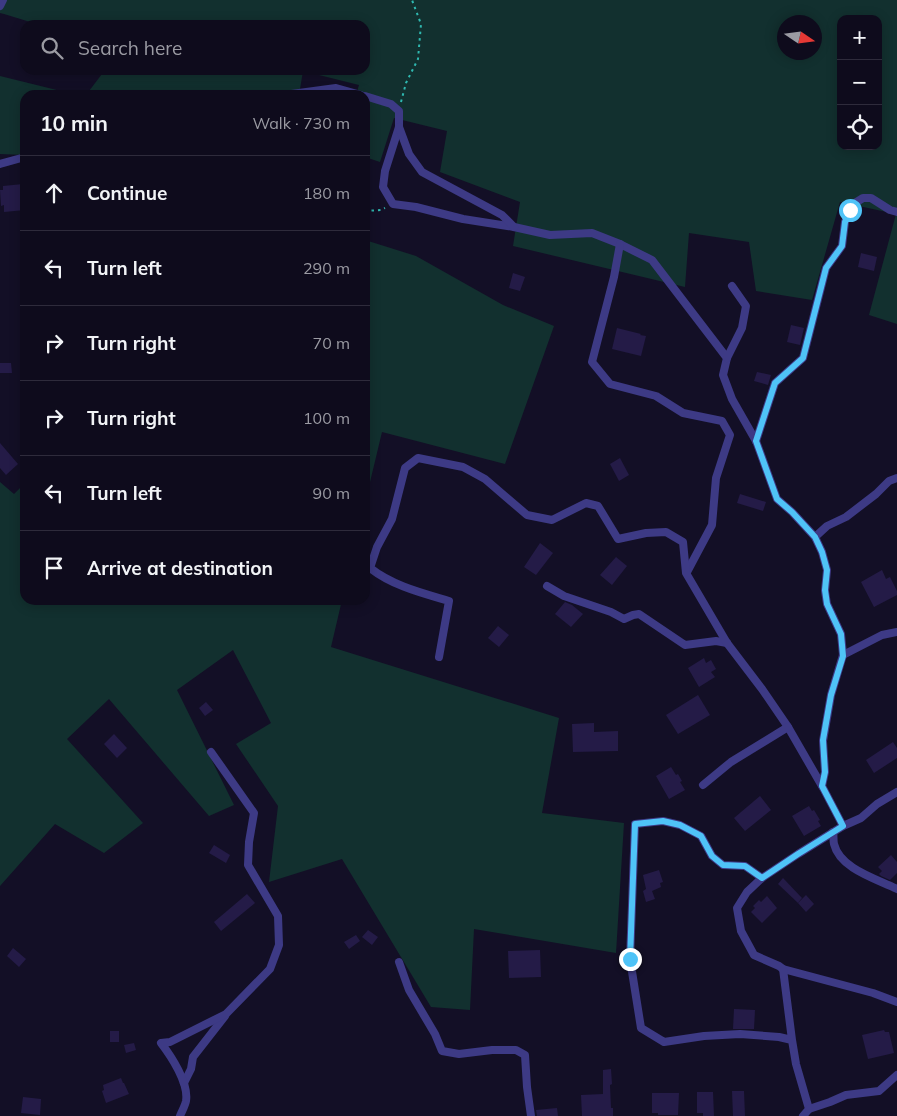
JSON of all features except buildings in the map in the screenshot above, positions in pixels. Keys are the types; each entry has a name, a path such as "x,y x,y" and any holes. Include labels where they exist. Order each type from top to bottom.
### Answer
{"street":[{"path":"0,6 3,0"},
{"path":"321,90 336,88 343,90"},
{"path":"370,98 391,104 399,112 399,127 385,171 383,186 394,204 550,235 592,233 620,244 652,260 727,358"},
{"path":"399,127 409,154 422,172 502,215 514,227"},
{"path":"0,164 20,158"},
{"path":"756,441 775,383 803,358 826,268 842,246 845,222 850,210 855,203 863,198 871,198 890,210 897,212"},
{"path":"620,244 614,277 592,362 610,384 656,396 683,413 722,421 730,435 716,478 712,525 686,573"},
{"path":"732,286 746,306 742,328 727,358 723,376 732,399 756,441 777,499 815,537 822,552 827,570 825,590 827,604 841,634 843,656 831,695 823,740 825,772 822,786"},
{"path":"439,657 449,601 381,577 370,568 377,547 392,519 405,468 418,458 463,467 485,479 527,515 552,520 586,503 598,506 618,540 646,533 666,532 683,542 686,573 727,643 762,688 788,728 843,826"},
{"path":"815,537 827,526 846,517 876,494 889,481 897,478"},
{"path":"547,586 564,596 611,612 624,620 639,614 686,645 716,641 727,643"},
{"path":"843,656 882,635 897,632"},
{"path":"703,785 731,762 788,728"},
{"path":"184,1084 191,1069 193,1057 226,1014 270,969 279,945 278,916 248,865 249,842 254,813 211,752"},
{"path":"897,792 877,804 861,818 843,826 762,878 747,892 737,908 741,931 754,955 783,969 873,993 897,1002"},
{"path":"762,878 745,866 723,865 712,856 701,836 680,825 663,821 635,824 630,959 641,1028 664,1042 704,1036 740,1034 792,1040"},
{"path":"834,832 834,843 838,853 847,864 865,875 897,889"},
{"path":"399,962 409,990 435,1034 442,1051 459,1054 492,1050 516,1050 525,1055 531,1116"},
{"path":"783,969 796,1064 809,1109"},
{"path":"180,1116 186,1100 184,1084 172,1059 161,1043 170,1042 226,1014"},
{"path":"803,1116 809,1109 846,1095 879,1091 897,1075"}],"path":[{"path":"399,112 406,83 418,59 422,24 412,0"},
{"path":"370,210 381,210 394,204"}],"green space":[{"path":"0,0 897,0 897,324 869,315 896,214 840,202 812,300 756,291 749,242 689,233 685,287 513,246 520,202 440,172 447,131 394,118 380,162 370,159 370,90 358,90 359,85 319,75 370,75 370,20 23,20 0,13"},
{"path":"101,75 302,75 300,90 90,90"},
{"path":"0,76 57,90 20,90 20,155 0,154"},
{"path":"370,242 416,256 503,305 554,326 505,464 382,432 370,482"},
{"path":"0,482 14,494 20,488 20,605 341,605 331,647 559,718 542,813 624,823 616,953 474,929 470,1010 431,1007 342,859 269,882 278,806 236,744 271,723 233,650 177,690 234,805 209,816 109,699 67,739 143,823 104,853 55,824 0,886"}],"route":[{"path":"630,959 635,824 663,821 680,825 701,836 712,856 723,865 745,866 762,878 843,826 822,786 825,772 823,740 831,695 843,656 841,634 827,604 825,590 827,570 815,537 777,499 756,441 775,383 803,358 826,268 842,246 845,222 850,210"}]}
